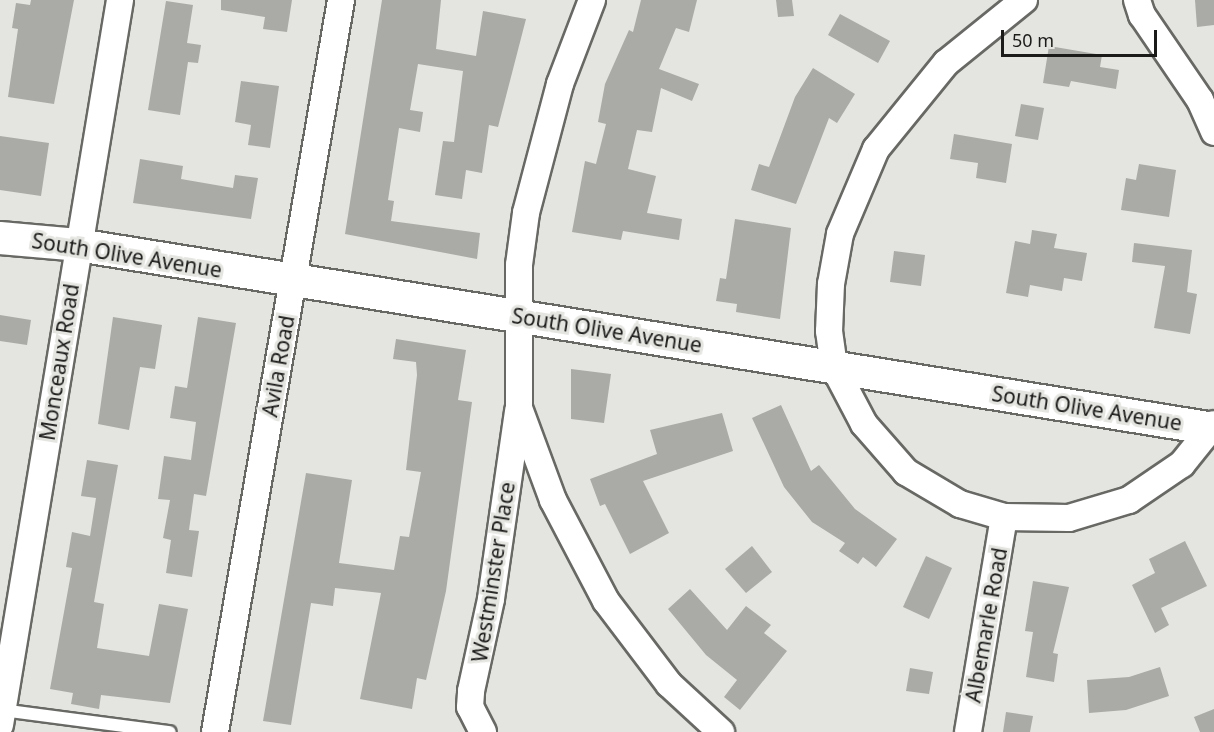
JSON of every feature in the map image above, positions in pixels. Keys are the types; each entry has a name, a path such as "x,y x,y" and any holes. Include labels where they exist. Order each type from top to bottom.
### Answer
{"street":[{"name":"Monceaux Road","path":"1,713 120,0"},
{"name":"Avila Road","path":"216,732 341,0"},
{"path":"592,0 541,148 519,265 519,408 554,501 606,601 669,684 721,732"},
{"path":"1024,0 946,63 876,149 840,234 831,284 829,331 834,367 864,424 906,472 960,504 1004,517 1069,518 1129,500 1182,464 1213,427"},
{"path":"1137,0 1142,15 1200,100 1214,132"},
{"name":"South Olive Avenue","path":"0,238 78,245 1213,427"},
{"name":"Westminster Place","path":"483,732 470,707 471,691 491,599 519,408"},
{"name":"Albemarle Road","path":"968,732 1004,517"}],"lane":[{"path":"1,713 79,719 170,732"},
{"path":"77,732 79,719"}],"building":[{"path":"31,0 74,0 54,104 8,97 18,29 12,28 16,3 30,5"},
{"path":"221,0 292,0 287,32 263,29 265,17 221,10"},
{"path":"382,0 441,0 436,49 476,56 483,11 526,19 498,127 489,125 482,173 466,170 462,199 435,195 443,141 454,142 463,71 418,64 410,110 423,112 420,132 399,128 388,200 394,201 391,221 480,233 477,259 345,234"},
{"path":"641,0 697,0 689,32 676,28 659,69 699,84 692,101 661,88 652,132 637,130 628,169 656,176 647,213 682,219 679,240 623,231 621,240 572,232 585,161 596,164 606,124 598,122 605,84 629,30 633,32"},
{"path":"776,0 792,0 794,16 778,17"},
{"path":"1195,0 1214,0 1214,25 1197,27"},
{"path":"166,1 193,5 187,43 201,45 198,63 188,62 180,115 148,110"},
{"path":"840,14 890,41 878,63 828,35"},
{"path":"1049,46 1102,55 1100,67 1119,70 1116,89 1071,81 1069,87 1043,83"},
{"path":"813,68 855,94 837,123 829,118 796,204 751,190 759,164 769,167 795,97"},
{"path":"241,81 279,86 270,148 248,145 251,125 235,122"},
{"path":"1021,104 1044,108 1038,140 1015,136"},
{"path":"954,134 1012,144 1006,183 976,178 978,163 950,159"},
{"path":"0,136 49,143 41,196 0,190"},
{"path":"140,159 183,166 181,179 233,188 235,175 258,178 251,219 133,203"},
{"path":"1139,164 1176,170 1169,217 1121,210 1126,178 1136,180"},
{"path":"735,219 791,228 780,319 736,312 737,304 716,301 720,278 726,279"},
{"path":"1032,230 1057,234 1054,248 1087,253 1082,281 1064,278 1062,291 1030,285 1028,297 1006,293 1015,241 1030,244"},
{"path":"1134,243 1192,250 1187,292 1197,294 1190,334 1154,328 1165,266 1132,262"},
{"path":"894,251 925,255 921,286 890,282"},
{"path":"0,315 31,320 27,345 0,341"},
{"path":"113,317 162,325 155,369 140,367 129,430 98,424"},
{"path":"198,317 236,323 206,496 194,494 189,530 199,531 192,577 166,573 171,540 163,538 170,500 158,499 164,456 191,460 196,422 170,418 175,386 187,388"},
{"path":"396,339 466,350 458,400 472,402 446,591 426,680 417,678 412,709 360,699 381,593 335,588 333,606 311,603 291,725 263,721 306,473 352,480 339,563 394,570 400,536 409,537 421,472 406,470 417,375 416,362 393,359"},
{"path":"571,369 611,374 604,423 571,419"},
{"path":"781,405 811,471 819,465 855,509 897,539 876,567 863,557 858,564 839,551 845,543 812,522 784,487 752,418"},
{"path":"722,413 733,451 643,481 669,533 630,554 605,504 600,506 590,479 657,454 650,430"},
{"path":"87,460 118,465 94,602 104,604 97,648 149,656 159,604 188,609 170,703 101,695 99,709 71,704 73,693 50,689 72,568 66,567 72,532 90,536 96,498 81,496"},
{"path":"1185,541 1207,586 1161,608 1169,625 1155,633 1132,585 1155,573 1149,559"},
{"path":"752,546 772,572 746,593 725,569"},
{"path":"926,556 952,568 929,619 903,607"},
{"path":"1033,581 1069,587 1053,653 1058,654 1054,682 1026,677 1033,632 1025,631"},
{"path":"690,589 727,630 746,606 771,625 764,633 787,651 740,710 724,697 737,680 706,655 668,609"},
{"path":"1160,667 1169,696 1126,710 1089,713 1087,680 1129,677"},
{"path":"910,668 933,672 929,694 906,691"},
{"path":"1214,709 1214,732 1200,732 1194,717"},
{"path":"1006,712 1033,716 1030,732 1003,732"}]}
